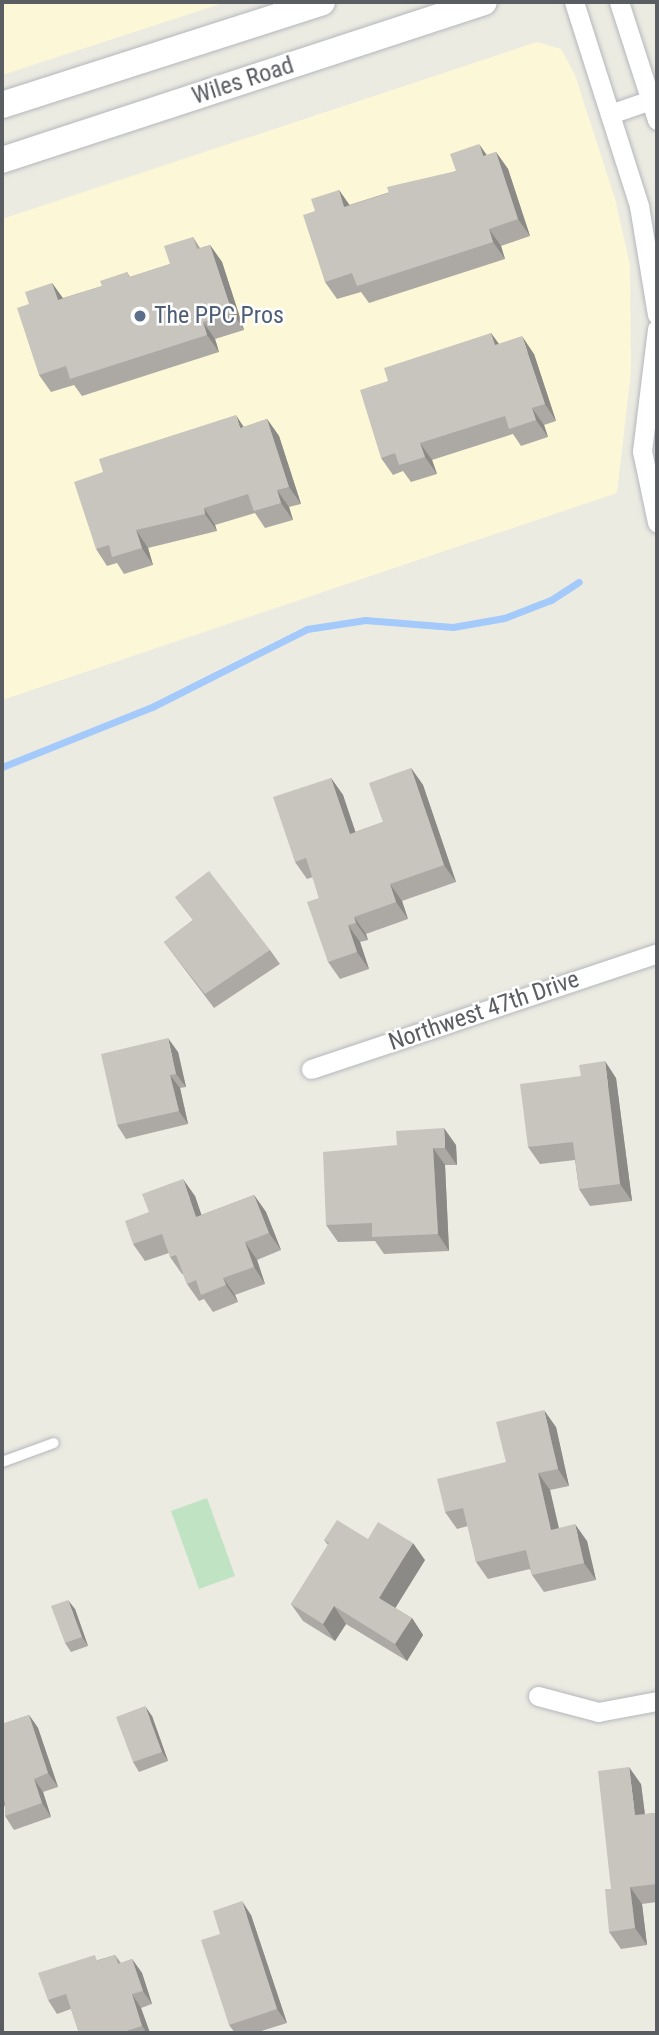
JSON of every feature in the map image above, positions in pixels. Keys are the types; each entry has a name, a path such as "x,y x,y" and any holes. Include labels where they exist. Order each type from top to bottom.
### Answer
{"main road":[{"name":"Wiles Road","path":"2,105 322,2"},
{"name":"Wiles Road","path":"2,160 484,2"}],"street":[{"path":"574,2 639,206 656,286 657,315"},
{"path":"619,2 657,120"},
{"path":"610,114 651,100"},
{"path":"657,329 642,451 657,523"},
{"name":"Northwest 47th Drive","path":"311,1069 657,953"},
{"path":"538,1696 598,1712 657,1701"}],"lane":[{"path":"2,1462 54,1443"}],"shaded area":[{"path":"2,2 226,2 2,75"},
{"path":"537,42 561,49 575,75 615,199 630,265 631,371 617,493 2,700 2,219"}],"green space":[{"path":"207,1498 235,1576 199,1589 171,1511"}],"building":[{"path":"479,144 483,156 496,152 518,219 489,229 493,242 357,286 352,273 325,282 303,215 315,211 311,199 339,190 344,207 389,193 387,187 456,171 450,154"},
{"path":"193,237 197,249 210,245 232,312 203,322 207,335 70,379 66,366 39,375 17,308 29,304 25,292 52,283 58,300 102,286 100,281 127,272 129,277 170,264 164,246"},
{"path":"491,333 495,345 522,336 545,404 532,408 536,420 509,429 505,416 420,443 425,457 399,465 395,453 381,458 360,390 388,381 384,368"},
{"path":"236,415 240,428 267,419 289,487 277,490 281,503 254,511 248,494 204,508 205,514 136,530 142,548 112,557 109,545 96,549 74,482 103,472 99,459"},
{"path":"411,768 444,865 390,884 396,902 354,917 356,923 348,925 357,952 328,962 307,902 319,898 306,858 295,862 273,797 331,778 350,834 383,822 369,783"},
{"path":"209,871 270,950 205,994 164,942 193,920 175,897"},
{"path":"168,1038 176,1074 170,1075 179,1111 117,1125 101,1054"},
{"path":"605,1061 620,1184 579,1189 573,1142 528,1147 520,1084 581,1076 579,1065"},
{"path":"444,1128 445,1148 433,1148 438,1234 372,1237 372,1223 326,1225 323,1152 397,1145 396,1131"},
{"path":"183,1179 196,1217 254,1195 269,1233 245,1242 254,1267 223,1278 226,1285 201,1295 196,1280 187,1284 176,1255 170,1257 162,1234 133,1244 125,1221 149,1212 142,1194"},
{"path":"544,1410 558,1469 538,1473 551,1530 575,1524 584,1563 532,1575 526,1550 476,1562 463,1508 445,1512 437,1479 506,1462 496,1422"},
{"path":"337,1520 368,1539 378,1522 413,1543 379,1598 412,1618 395,1644 334,1606 323,1624 291,1604 329,1543 324,1540"},
{"path":"68,1600 82,1637 65,1643 51,1606"},
{"path":"145,1706 162,1752 133,1762 116,1717"},
{"path":"29,1715 48,1773 34,1779 42,1803 5,1816 5,1802 2,1799 2,1724"},
{"path":"629,1767 635,1815 657,1813 657,1884 630,1887 635,1928 609,1932 605,1889 611,1889 598,1771"},
{"path":"242,1901 277,2009 229,2025 201,1940 220,1934 213,1911"},
{"path":"95,1955 97,1961 115,1955 118,1964 132,1959 143,1991 132,1994 142,2026 120,2033 79,2033 66,1994 48,2000 38,1973"}],"waterway":[{"path":"2,767 152,707 307,629 365,620 453,627 504,618 551,600 579,582"}],"place":[{"name":"The PPC Pros","path":"140,316"}]}
